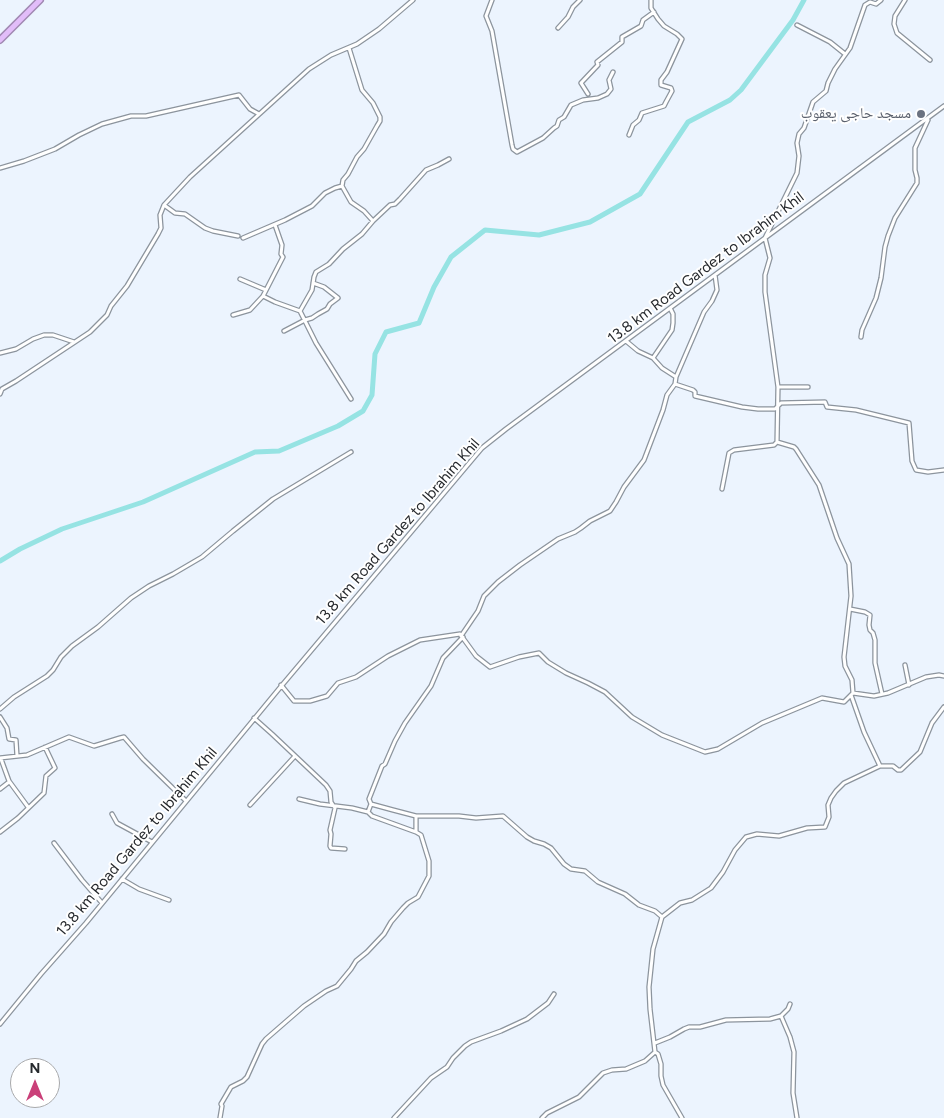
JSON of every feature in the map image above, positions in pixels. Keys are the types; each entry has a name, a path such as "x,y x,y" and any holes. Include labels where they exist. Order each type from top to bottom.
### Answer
{"highway":[{"path":"0,40 40,0"}],"street":[{"path":"0,394 2,389 90,332 107,315 158,234 161,228 160,215 164,205 190,176 309,69 331,55 357,44 379,29 413,0"},
{"path":"492,0 486,16 492,31 512,145 513,149 517,152 543,138 557,126 571,105 607,94 611,90 610,80 613,72"},
{"path":"558,28 580,0"},
{"path":"629,135 642,113 664,106 672,91 670,87 661,86 661,80 668,72 682,39 664,26 651,8 651,0"},
{"path":"777,442 778,387 765,292 764,275 770,258 765,238 797,173 799,156 797,143 799,134 804,128 813,102 826,91 835,69 850,48 865,5 870,2 876,4 880,0"},
{"path":"905,0 895,16 894,24 897,33 930,60"},
{"path":"588,94 581,83 598,65 598,62 622,42 622,37 641,26 643,20 654,12"},
{"path":"797,25 830,42 845,54"},
{"path":"349,48 362,90 378,111 380,121 364,149 357,156 343,180 342,186 351,202 364,211 373,221"},
{"path":"0,168 55,149 102,124 132,116 146,116 239,95 250,109 259,114"},
{"name":"13.8 km Road Gardez to Ibrahim Khil","path":"0,1024 281,685 482,448 944,106"},
{"path":"861,337 862,330 876,298 888,236 916,183 915,148 929,117"},
{"path":"300,311 312,290 316,272 329,264 343,249 362,234 390,204 394,204 400,199 426,170 450,159"},
{"path":"243,238 275,225 312,206 334,188 342,186"},
{"path":"164,205 175,213 185,214 205,228 238,236"},
{"path":"233,315 250,310 263,296 283,257 280,254 282,245 275,225"},
{"path":"368,812 371,804 370,799 382,766 385,764 395,741 431,686 442,658 462,637 478,611 484,596 520,565 558,539 610,511 624,487 644,460 667,395 674,384 704,312 717,290 715,275"},
{"path":"240,279 266,290"},
{"path":"284,331 327,309 338,298 324,287 314,283"},
{"path":"263,296 300,311 316,343 351,399"},
{"path":"653,358 672,330 674,323 670,308"},
{"path":"0,353 16,349 44,335 53,335 75,342"},
{"path":"626,341 638,351 653,358 662,368 676,377"},
{"path":"674,384 693,390 695,396 727,404 758,409 774,409 781,403 825,402 826,407 856,410 909,423 912,461 916,470 928,472 944,470"},
{"path":"778,387 808,387"},
{"path":"722,489 729,453 734,450 774,445 777,442"},
{"path":"777,442 796,449 819,485 837,538 849,564 851,596 844,657 845,666 852,680 852,694 864,732 880,766"},
{"path":"0,709 14,697 47,676 72,646 98,627 131,598 202,557 273,499 351,452"},
{"path":"850,609 870,615 869,625 875,640 875,663 882,694"},
{"path":"281,685 294,702 310,702 327,696 338,682 356,676 388,656 420,640 460,634 476,656 490,668 519,657 539,653 548,662 566,674 588,682 605,692 640,722 662,735 705,752 718,750 762,723 822,698 844,702 852,694"},
{"path":"905,665 909,685"},
{"path":"852,694 874,696 909,685 926,677 939,674 944,676"},
{"path":"682,1118 663,1085 658,1054 655,1052 650,1010 649,987 653,948 662,917 680,903 692,900 711,888 746,836 757,834 779,836 807,828 825,827 829,817 828,805 836,791 844,783 880,766 893,766 901,770 922,749 932,723 944,707"},
{"path":"0,717 7,728 10,739 16,740 17,756"},
{"path":"254,718 326,785 330,791 331,802 335,808 330,830 330,846 331,848 345,849"},
{"path":"28,807 9,782 0,758 27,755 69,737 94,746 124,737 143,759 186,801"},
{"path":"0,832 44,793 46,776 55,768 45,747"},
{"path":"250,805 295,756"},
{"path":"0,789 9,782"},
{"path":"220,1118 221,1104 231,1087 247,1077 266,1039 304,1006 337,986 356,961 384,934 390,922 408,903 418,897 429,876 429,861 421,835 416,832 372,816 368,812 299,799"},
{"path":"371,804 416,816 476,818 502,816 527,837 551,848 564,864 571,869 585,871 598,882 625,894 639,905 655,911 662,917"},
{"path":"112,814 116,823 152,842"},
{"path":"416,816 416,832"},
{"path":"54,843 102,903"},
{"path":"122,879 169,900"},
{"path":"394,1118 431,1078 447,1067 465,1046 471,1042 501,1032 526,1019 548,1003 554,994"},
{"path":"655,1043 689,1027 700,1027 726,1020 770,1019 781,1016 790,1004"},
{"path":"781,1016 794,1052 793,1093 797,1118"},
{"path":"542,1118 547,1113 579,1097 603,1073 626,1069 645,1061 655,1052"}],"waterway":[{"path":"0,561 62,529 143,502 255,452 279,451 338,426 363,411 372,395 375,354 386,332 419,323 434,287 451,257 485,230 539,235 590,222 640,194 688,122 730,100 741,90 793,20 804,0"}],"place":[{"name":"مسجد حاجی یعقوب","path":"921,114"}]}
